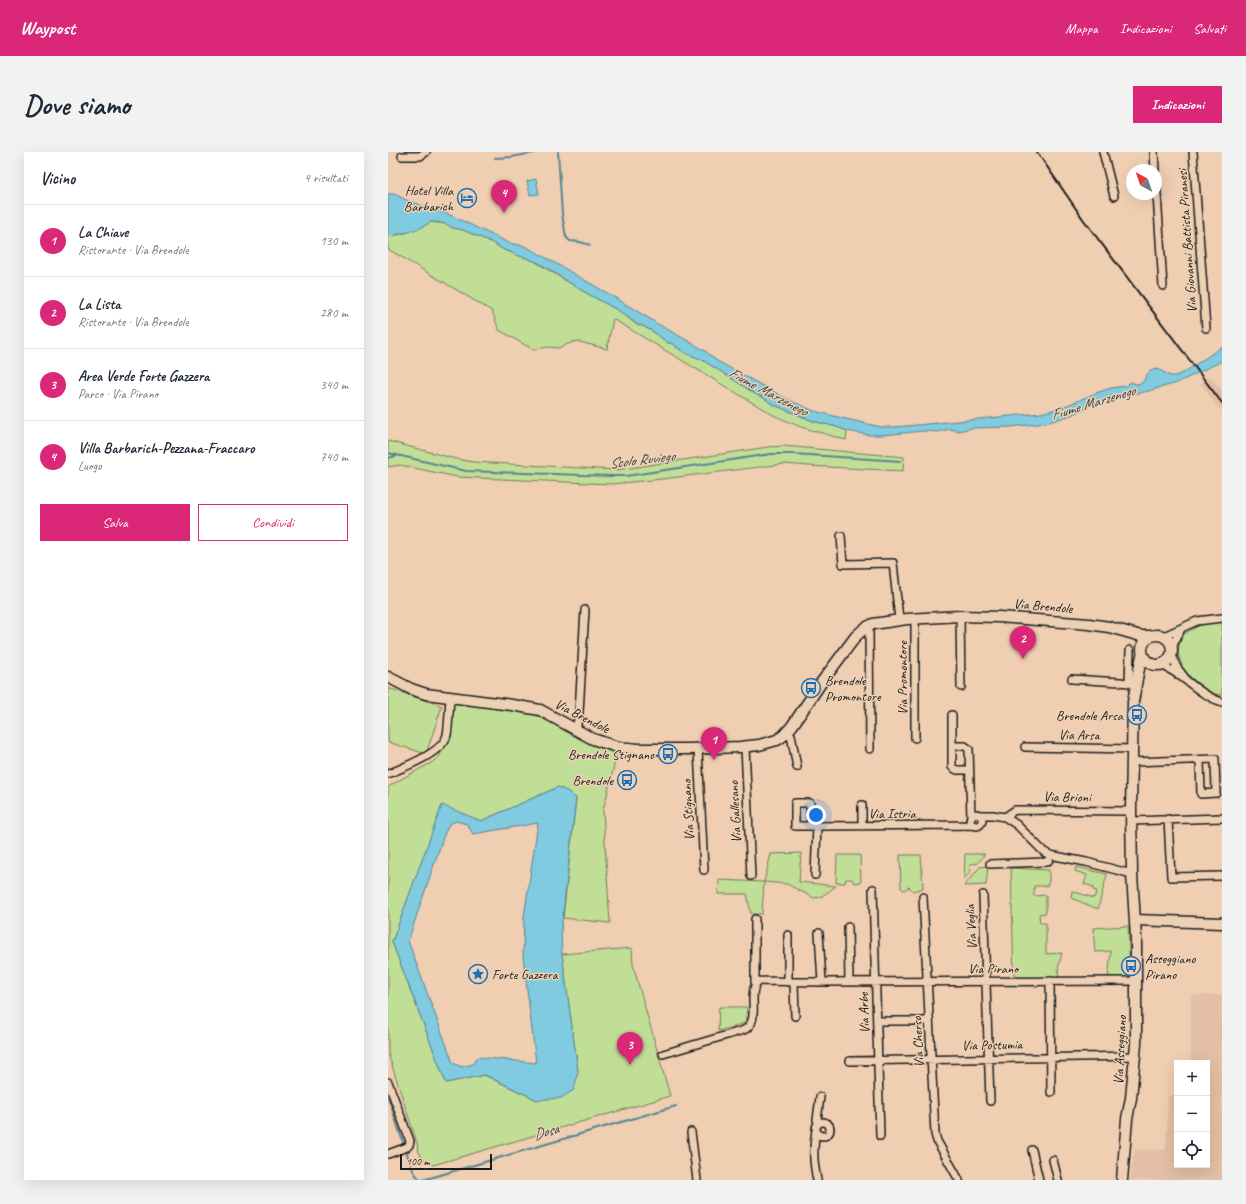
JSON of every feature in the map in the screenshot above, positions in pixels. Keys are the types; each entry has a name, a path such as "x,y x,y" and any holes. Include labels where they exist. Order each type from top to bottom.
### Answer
{"street":[{"path":"402,156 420,156 426,152"},
{"path":"1103,152 1114,196"},
{"path":"1154,152 1155,164"},
{"name":"Via Giovanni Battista Piranesi","path":"1194,152 1206,328"},
{"path":"1157,200 1163,286"},
{"path":"841,536 843,564 893,563 899,619"},
{"path":"574,729 577,725 579,712 585,610"},
{"path":"960,616 961,687"},
{"name":"Via Brendole","path":"388,677 418,692 536,709 549,714 593,740 607,745 624,748 698,749 745,747 773,741 780,738 788,731 860,632 868,626 879,623 899,619 915,618 960,616 999,617 1089,624 1141,636 1156,636"},
{"name":"Via Promontore","path":"915,618 915,738"},
{"path":"1134,683 1144,641 1156,636 1166,635 1197,621 1222,618"},
{"path":"868,626 870,749"},
{"path":"1134,683 1144,671 1166,663 1181,629"},
{"name":"Via Brendole","path":"1122,631 1136,641 1142,653"},
{"path":"1156,636 1166,638 1172,651 1176,666 1186,680"},
{"path":"1130,650 1134,683 1131,816 1132,874 1135,920 1222,923"},
{"path":"1142,653 1145,660 1186,680 1203,694 1222,702"},
{"path":"1072,679 1134,683"},
{"path":"388,774 428,755 443,744 447,736 450,697"},
{"path":"952,715 953,768 957,770 969,770"},
{"path":"788,731 791,735 797,767"},
{"path":"952,746 968,747 972,822 979,826 982,823 982,819 979,815"},
{"name":"Via Gallesano","path":"745,747 751,876"},
{"name":"Via Arsa","path":"1026,747 1133,749"},
{"name":"Via Stignano","path":"698,749 704,870"},
{"path":"1133,762 1215,759 1216,793 1201,794 1200,760"},
{"path":"862,805 862,826"},
{"name":"Via Brioni","path":"1005,817 1015,810 1168,819 1222,818"},
{"name":"Via Istria","path":"815,875 814,826 862,826 972,822 973,815 1005,817"},
{"path":"1005,817 1017,825 1044,852 1050,855 1086,862 1132,874"},
{"path":"1168,819 1171,877 1222,876"},
{"path":"990,864 1046,862 1049,860 1050,855"},
{"name":"Via Arbe","path":"873,889 880,1136"},
{"name":"Via Veglia","path":"982,895 990,1101"},
{"name":"Via Cherso","path":"923,897 936,1139 959,1180"},
{"path":"663,1054 744,1030 749,1027 752,1019 754,988 756,984 755,919"},
{"name":"Via Asseggiano","path":"1122,1180 1127,1119 1132,1098 1135,1056 1135,920"},
{"path":"848,927 849,982"},
{"path":"819,933 822,982"},
{"path":"788,935 795,1016"},
{"name":"Via Pirano","path":"756,984 758,981 1136,981"},
{"path":"1050,981 1051,1092"},
{"path":"877,1020 929,1021"},
{"name":"Via Postumia","path":"850,1061 1050,1056 1135,1056"},
{"path":"388,1082 410,1141 409,1145 405,1148 388,1154"},
{"path":"816,1180 813,1163 813,1149 820,1097"},
{"path":"813,1154 824,1136 828,1134 830,1126 824,1122 817,1127"},
{"path":"817,1127 819,1135 824,1136"},
{"path":"692,1132 697,1180"},
{"path":"1032,1150 1039,1180"},
{"path":"1053,1160 1058,1180"}],"shaded area":[{"path":"1211,377 1222,391 1222,412 1201,384"},
{"path":"1191,995 1222,995 1222,1180 1130,1180 1135,1150 1166,1150 1168,1096 1174,1096 1174,1168 1210,1168 1210,1060 1191,1060"}],"green space":[{"path":"431,222 446,224 453,228 463,230 491,242 504,250 534,261 619,311 637,325 643,326 655,333 685,353 701,359 772,404 813,421 847,431 846,440 801,427 773,415 613,319 607,349 576,341 558,348 547,347 534,350 499,330 492,311 388,249 388,235 399,235"},
{"path":"388,441 473,462 617,470 768,447 784,446 904,457 903,471 784,464 611,484 457,477 400,465 388,467"},
{"path":"1222,620 1222,695 1210,692 1194,680 1181,666 1182,664 1178,652 1181,640 1180,638 1189,631 1210,622"},
{"path":"388,688 442,706 427,751 423,753 388,742"},
{"path":"455,701 531,711 614,751 616,753 616,758 603,811 610,923 563,918 576,799 558,787 481,821 442,806 392,942 446,1083 484,1075 537,1100 578,1071 562,954 632,948 633,965 670,1096 433,1165 422,1157 419,1151 388,1053 388,787 439,757 449,737 453,703"},
{"path":"801,853 799,882 836,886 821,897 814,898 787,884 764,882 771,854"},
{"path":"965,854 985,854 977,864 973,863 969,867 971,871 964,879"},
{"path":"837,855 860,855 861,882 854,883 852,879 846,879 845,883 836,883"},
{"path":"900,855 921,855 923,888 913,891 909,887 904,890 901,888"},
{"path":"988,866 986,885 964,886 980,867"},
{"path":"1076,867 1107,874 1098,909 1071,898 1072,891 1094,898 1097,891 1093,890 1094,887 1084,884 1087,875 1075,871"},
{"path":"1011,868 1049,870 1049,881 1047,886 1034,886 1034,896 1046,895 1046,913 1039,914 1040,923 1046,923 1046,954 1062,953 1058,969 1059,979 1014,980"},
{"path":"719,880 764,882 762,914 751,914 747,894 718,894"},
{"path":"1128,926 1130,978 1108,979 1111,951 1095,952 1093,928"},
{"path":"719,1007 747,1007 745,1023 718,1031"}],"water":[{"path":"536,179 539,194 530,195 527,181"},
{"name":"Fiume Marzenego","path":"388,194 395,194 406,200 448,214 509,243 524,246 536,252 704,350 717,361 787,399 814,411 881,427 896,427 1041,413 1060,408 1111,388 1125,386 1131,382 1136,384 1142,383 1147,374 1154,370 1158,369 1170,376 1175,376 1183,373 1222,347 1222,361 1177,383 1141,393 1129,393 1107,398 1071,415 1046,423 1010,427 972,428 959,431 950,429 937,432 924,431 882,435 869,435 847,431 813,421 772,404 701,359 685,353 655,333 643,326 638,325 619,311 581,290 539,263 515,255 491,242 463,230 453,228 446,224 431,222 417,230 400,233 394,236 388,235"},
{"path":"558,787 567,791 576,798 561,931 562,954 578,1071 574,1090 561,1098 537,1100 485,1075 446,1083 392,942 442,805 481,821","holes":["456,821 467,824 473,834 538,823 524,917 523,956 536,1063 477,1057 473,1064 462,1067 453,1063 408,941 449,824"]}],"waterway":[{"path":"495,158 512,157 538,152"},
{"path":"558,152 562,214 566,237 570,241 590,245"},
{"name":"Scolo Ruviego","path":"388,453 466,471 611,476 626,476 771,454 794,454 900,461"},
{"name":"Scolo Ruviego","path":"388,458 396,456"},
{"name":"Dosa","path":"388,1097 404,1145"},
{"name":"Dosa","path":"423,1180 676,1106"},
{"name":"Dosa","path":"406,1151 416,1175 422,1180"}],"railway":[{"path":"1037,152 1083,219 1222,403"}],"place":[{"name":"Hotel Villa Barbarich","path":"467,198"},
{"name":"Villa Barbarich-Pezzana-Fraccaro","path":"504,213"},
{"name":"La Lista","path":"1023,659"},
{"name":"Brendole Promontore","path":"811,688"},
{"name":"Brendole Arsa","path":"1137,715"},
{"name":"Brendole Stignano","path":"668,754"},
{"name":"La Chiave","path":"714,760"},
{"name":"Brendole","path":"627,780"},
{"name":"Asseggiano Pirano","path":"1131,966"},
{"name":"Forte Gazzera","path":"478,974"},
{"name":"Area Verde Forte Gazzera","path":"630,1065"}]}
